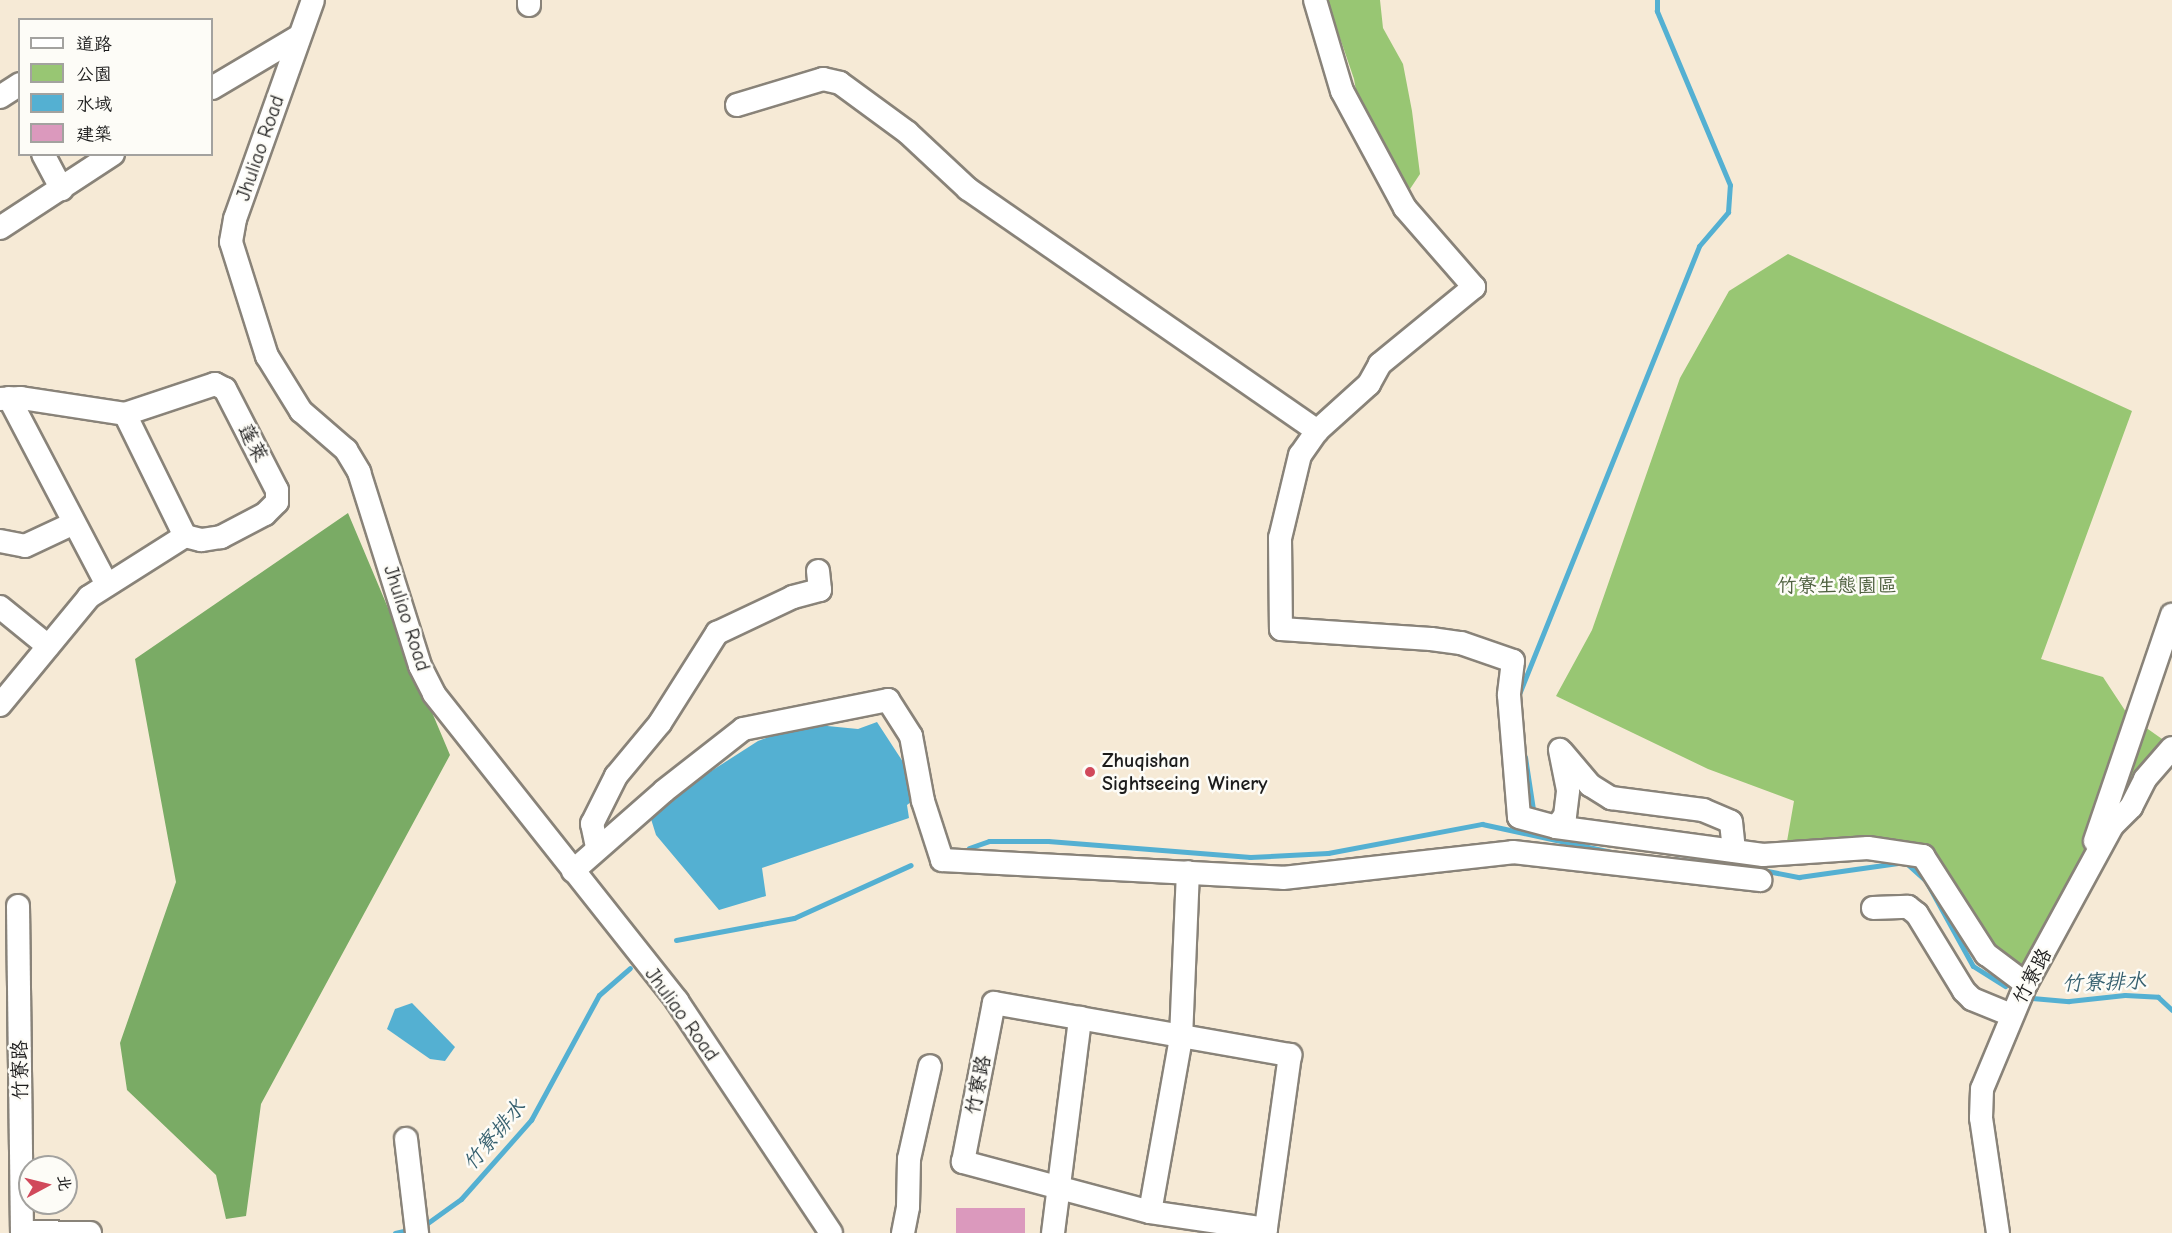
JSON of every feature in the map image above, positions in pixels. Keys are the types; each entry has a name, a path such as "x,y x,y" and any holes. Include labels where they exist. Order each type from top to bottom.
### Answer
{"street":[{"name":"Jhuliao Road","path":"313,0 235,219 231,242 267,356 301,411 346,450 359,472 420,666 434,694 676,1001 831,1233"},
{"path":"1315,0 1342,91 1405,208 1474,287 1380,364 1369,384 1317,432 1300,455 1280,538 1281,629 1431,639 1471,646 1514,661 1509,696 1519,817 1556,827 1763,855 1868,848 1923,856 1986,954 2026,984"},
{"path":"213,87 298,37"},
{"path":"737,105 823,80 840,83 908,133 968,189 1317,432"},
{"path":"0,97 18,85"},
{"path":"44,156 62,189"},
{"path":"0,228 110,156"},
{"name":"蓬萊","path":"4,398 125,414 201,386 215,384 225,389 277,490 277,502 265,514 221,537 201,540 185,536"},
{"name":"蓬萊","path":"4,398 107,585"},
{"path":"0,705 89,597 185,536 125,414"},
{"path":"0,541 25,546 74,523"},
{"path":"597,847 592,824 611,785 660,723 717,633 793,597 820,590 818,571"},
{"path":"0,607 48,646"},
{"path":"2085,880 2105,805 2172,615"},
{"path":"573,871 597,847 743,729 888,700 911,736 923,801 942,860 1283,878 1514,852 1760,880"},
{"name":"竹寮路","path":"1998,1233 1981,1118 1982,1089 2011,1015 2026,984 2085,880 2112,826 2131,807 2145,779 2172,748"},
{"path":"1556,827 1565,816 1568,790 1560,750 1590,785 1611,798 1703,810 1731,822 1734,851"},
{"path":"1150,1212 1180,1038 1188,872"},
{"name":"竹寮路","path":"18,906 22,1233"},
{"path":"1873,908 1908,907 1917,914 1964,991 1972,999 2011,1015"},
{"name":"竹寮路","path":"994,1003 1080,1018 1180,1038 1290,1055 1266,1229 1240,1229 1150,1212 963,1162 994,1003"},
{"path":"1053,1233 1055,1187 1080,1018"},
{"path":"903,1233 908,1207 909,1159 930,1066"},
{"path":"406,1139 417,1233"},
{"path":"22,1233 90,1233"}],"green space":[{"path":"1327,0 1380,0 1383,28 1403,64 1412,111 1420,174 1410,189 1394,189 1365,142 1354,79"},
{"name":"竹寮生態園區","path":"1788,254 2132,411 2041,659 2103,677 2128,715 2172,746 2119,822 2025,979 1986,954 1923,856 1786,847 1794,801 1708,769 1556,696 1592,630 1680,378 1729,291"},
{"path":"348,513 450,755 261,1104 246,1216 226,1219 216,1175 127,1090 120,1043 176,882 135,659"}],"water":[{"path":"877,722 905,765 915,799 907,805 909,818 762,868 766,896 719,910 656,835 651,819 691,784 758,741 790,729 817,725 858,729"},
{"path":"412,1003 455,1047 445,1061 430,1059 387,1029 395,1009"}],"building":[{"path":"956,1208 1025,1208 1025,1233 956,1233"}],"waterway":[{"path":"1519,694 1699,246 1728,212 1730,185 1657,11 1657,0"},
{"path":"1525,757 1534,816"},
{"path":"969,848 989,841 1048,841 1250,857 1328,853 1482,824 1616,853"},
{"path":"1673,859 1747,867"},
{"path":"1762,870 1799,877 1905,862 1926,881 1973,966 2005,986"},
{"path":"676,940 794,918 911,865"},
{"name":"竹寮排水","path":"422,1227 461,1199 531,1120 599,995 630,968"},
{"name":"竹寮排水","path":"2032,998 2069,1001 2125,995 2158,997 2172,1010"},
{"name":"竹寮排水","path":"395,1233 413,1229"}],"place":[{"name":"Zhuqishan Sightseeing Winery","path":"1090,772"}]}
